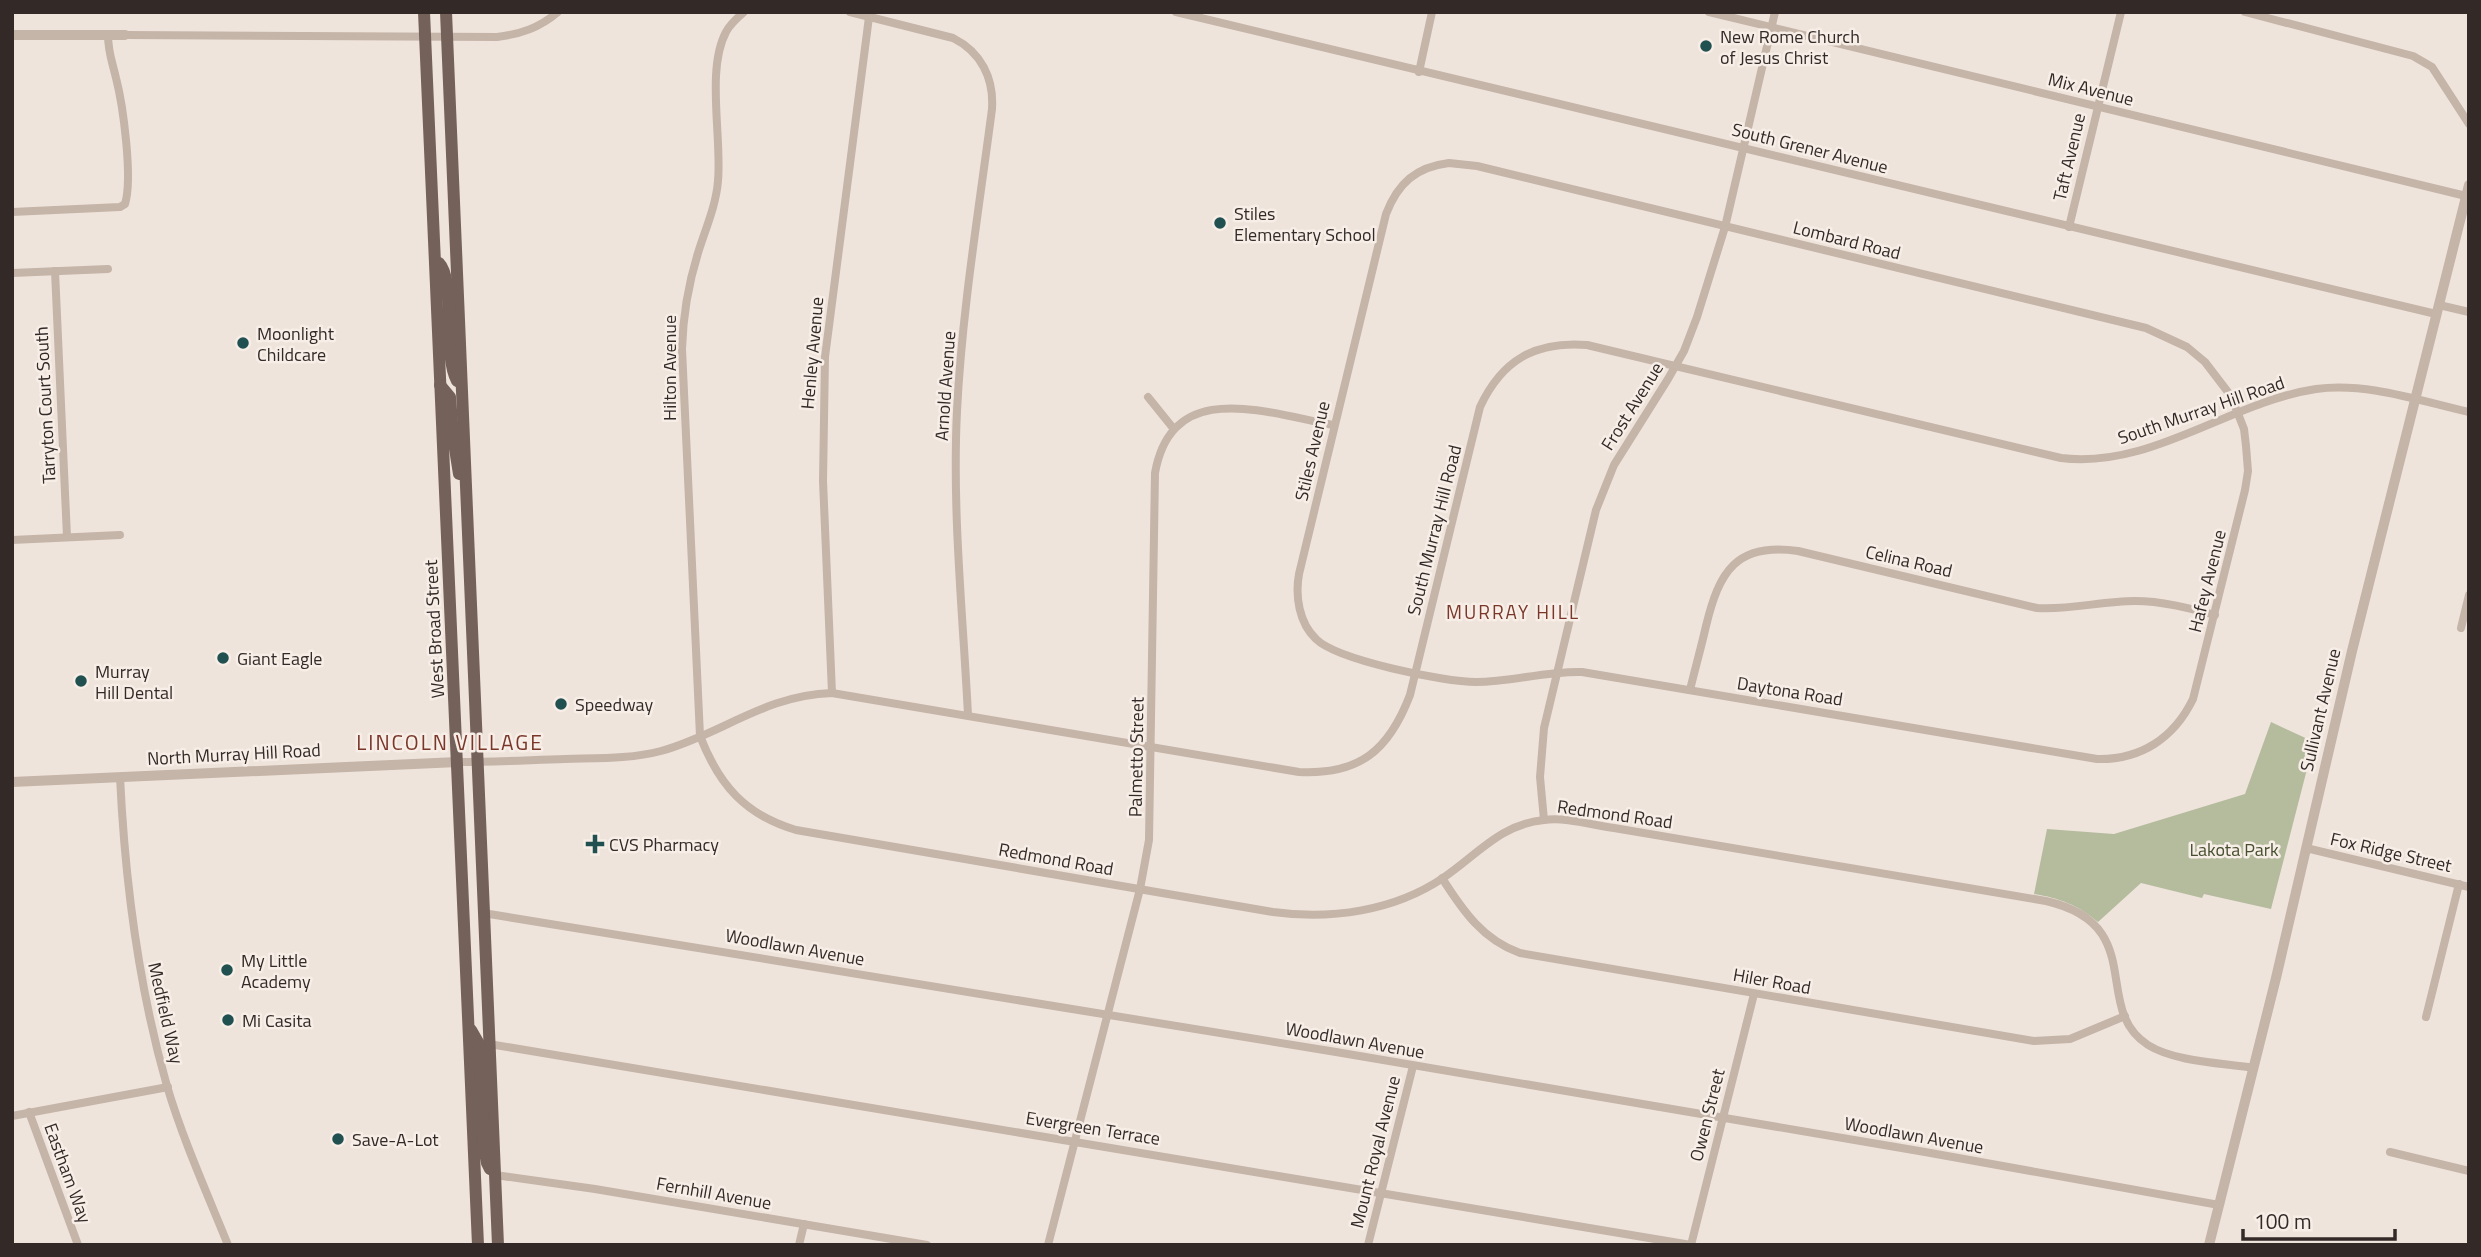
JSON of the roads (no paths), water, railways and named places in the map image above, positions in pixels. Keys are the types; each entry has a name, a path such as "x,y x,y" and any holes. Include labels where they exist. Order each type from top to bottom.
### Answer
{"main road":[{"name":"West Broad Street","path":"424,12 478,1245"},
{"name":"West Broad Street","path":"446,12 498,1245"},
{"path":"435,259 442,266 449,313 450,362 461,387"},
{"path":"440,385 450,397 455,457 459,477 465,486"},
{"path":"470,1027 479,1044 486,1158 495,1175"}],"street":[{"path":"12,34 514,35 544,24 558,12"},
{"name":"Hilton Avenue","path":"700,736 683,324 689,283 715,201 718,183 717,62 725,33 744,12"},
{"path":"850,12 869,17"},
{"name":"South Grener Avenue","path":"1175,12 2069,227 2438,310 2469,312"},
{"path":"1419,72 1432,12"},
{"name":"Mix Avenue","path":"1709,12 2097,106 2467,190"},
{"name":"Frost Avenue","path":"1544,820 1540,777 1541,752 1548,710 1587,543 1614,465 1684,351 1697,317 1725,227 1774,12"},
{"name":"Taft Avenue","path":"2069,227 2121,12"},
{"path":"2245,12 2413,55 2432,67 2469,124"},
{"name":"Arnold Avenue","path":"869,17 953,38 970,47 990,81 992,109 959,370 956,459 968,715"},
{"name":"Henley Avenue","path":"832,693 823,481 824,369 869,17"},
{"path":"12,212 120,207 125,204 127,160 117,80 108,55 108,35"},
{"name":"Lombard Road","path":"1414,173 1450,163 1477,166 2146,328 2177,341 2196,354 2224,385 2238,414"},
{"name":"Stiles Avenue","path":"1414,173 1392,198 1386,214 1297,588 1302,617 1316,639 1327,647 1350,656 1415,673"},
{"name":"Sullivant Avenue","path":"2210,1245 2352,651 2467,190"},
{"path":"12,273 108,269"},
{"name":"Tarryton Court South","path":"55,271 67,537"},
{"name":"South Murray Hill Road","path":"458,762 639,755 666,750 781,700 832,693 1299,772 1324,772 1348,767 1370,756 1388,739 1400,720 1410,695 1480,407 1498,378 1524,355 1550,345 1587,345 2077,460 2126,455 2302,392 2328,388 2362,389 2469,412"},
{"path":"1147,397 1173,428 1189,416 1217,407 1248,409 1334,425"},
{"name":"Hafey Avenue","path":"2157,744 2178,724 2193,699 2214,615 2248,471 2246,446 2238,414"},
{"name":"Palmetto Street","path":"1048,1245 1140,889 1150,831 1155,473 1163,444 1173,428"},
{"path":"12,540 120,535"},
{"name":"Celina Road","path":"1690,690 1712,601 1720,581 1737,562 1760,550 1798,551 2037,608 2068,609 2136,601 2160,603 2214,615"},
{"path":"2460,628 2469,595"},
{"name":"Daytona Road","path":"1415,673 1475,682 1557,671 1582,672 2097,759 2129,757 2157,744"},
{"name":"Redmond Road","path":"700,736 714,771 736,796 754,812 783,827 1273,912 1341,914 1384,905 1442,878 1504,832 1544,820 1614,828 2058,904 2086,918 2107,943 2115,963 2118,999 2124,1016 2136,1035 2149,1046 2161,1051 2254,1069"},
{"name":"North Murray Hill Road","path":"12,782 458,762"},
{"name":"Medfield Way","path":"120,777 133,934 140,974 167,1087 228,1245"},
{"name":"Fox Ridge Street","path":"2306,848 2464,886"},
{"name":"Hiler Road","path":"1442,878 1462,910 1487,936 1502,947 1520,953 2034,1041 2070,1039 2124,1016"},
{"path":"2426,1017 2464,886"},
{"name":"Woodlawn Avenue","path":"484,913 1413,1066 2220,1205"},
{"name":"Owen Street","path":"1691,1245 1754,994"},
{"name":"Evergreen Terrace","path":"489,1044 1691,1245"},
{"name":"Mount Royal Avenue","path":"1368,1245 1413,1066"},
{"path":"12,1115 167,1087"},
{"name":"Eastham Way","path":"29,1112 78,1245"},
{"path":"2390,1152 2469,1171"},
{"name":"Fernhill Avenue","path":"495,1175 595,1189 927,1245"},
{"path":"799,1245 804,1224"}],"place":[{"name":"New Rome Church of Jesus Christ","path":"1706,46"},
{"name":"Stiles Elementary School","path":"1220,223"},
{"name":"Moonlight Childcare","path":"243,343"},
{"name":"Giant Eagle","path":"223,658"},
{"name":"Murray Hill Dental","path":"81,681"},
{"name":"Speedway","path":"561,704"},
{"name":"CVS Pharmacy","path":"595,844"},
{"name":"My Little Academy","path":"227,970"},
{"name":"Mi Casita","path":"228,1020"},
{"name":"Save-A-Lot","path":"338,1139"}],"district":[{"name":"MURRAY HILL","path":"1513,611"},
{"name":"LINCOLN VILLAGE","path":"450,742"}],"park label":[{"name":"Lakota Park","path":"2234,849"}]}
